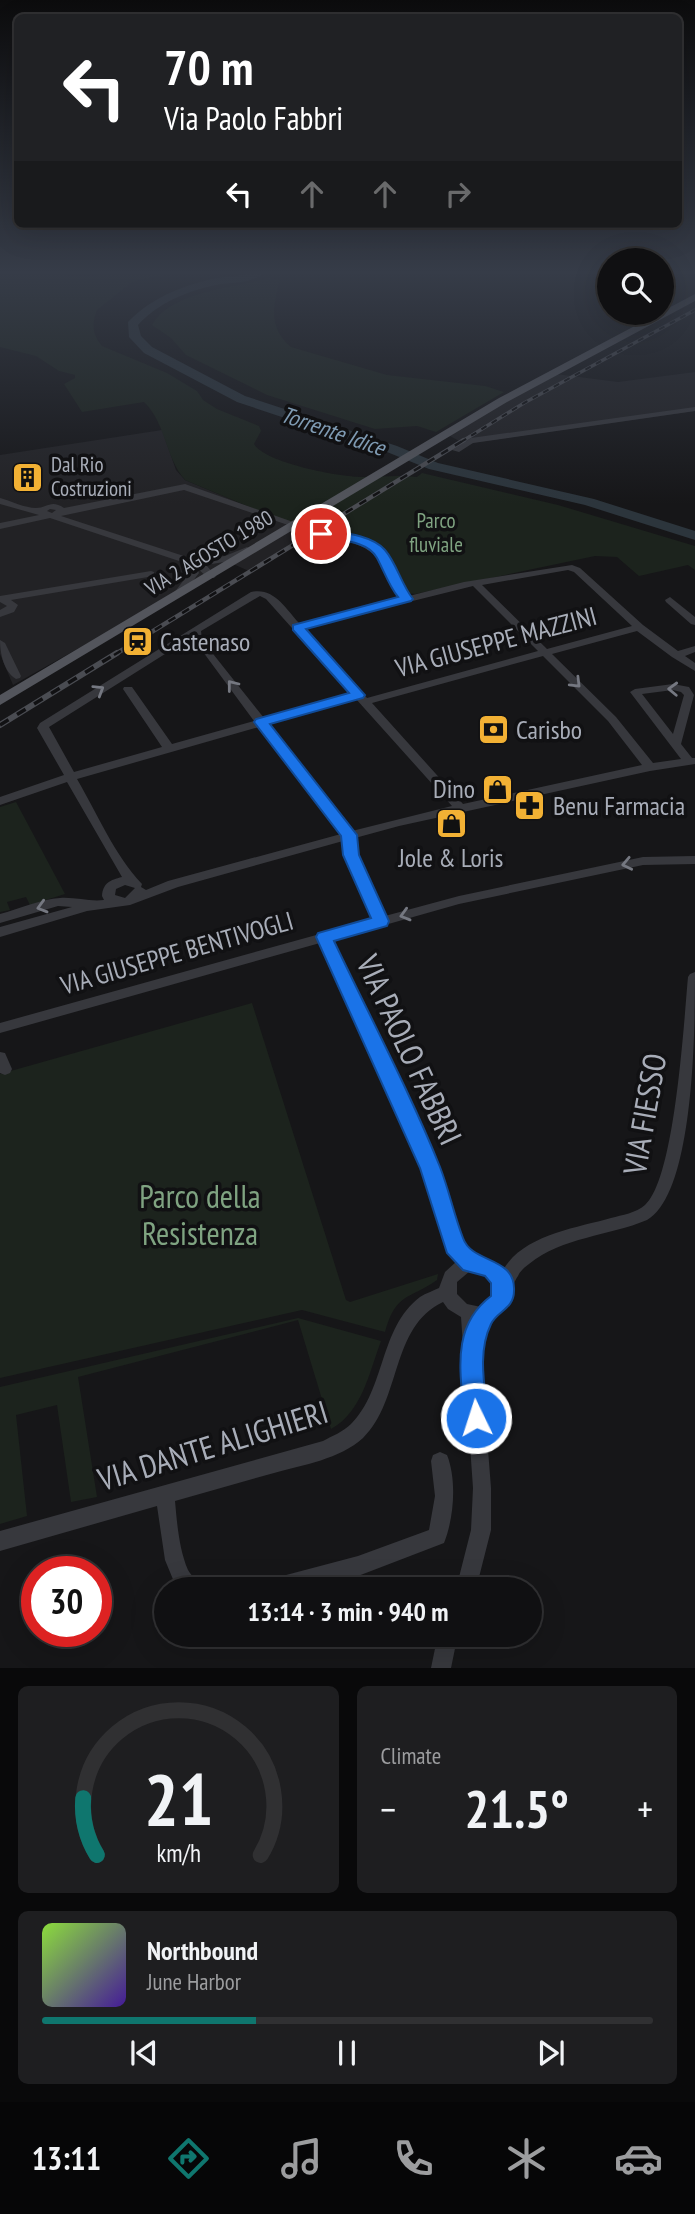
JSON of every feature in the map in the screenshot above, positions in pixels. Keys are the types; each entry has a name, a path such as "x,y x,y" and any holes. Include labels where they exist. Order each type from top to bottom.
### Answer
{"main road":[{"name":"VIA 2 AGOSTO 1980","path":"0,701 503,400 600,348"}],"street":[{"path":"456,450 471,441 695,409"},
{"path":"0,526 50,512 185,487 300,527"},
{"path":"0,501 50,512 192,565 211,576"},
{"path":"321,534 357,540 374,547 381,553 401,593 407,599"},
{"path":"192,565 227,559 270,541"},
{"path":"172,600 192,578 192,565"},
{"path":"297,627 475,583 569,567 577,570 639,626 695,668"},
{"path":"0,599 151,573"},
{"path":"475,583 612,719 650,767"},
{"path":"135,888 70,777 43,728 44,725 254,594 261,593 270,597 460,808"},
{"path":"0,599 9,600 13,604 10,610 0,614"},
{"path":"670,600 695,622"},
{"name":"VIA GIUSEPPE MAZZINI","path":"0,801 70,777 261,722 545,653 639,626"},
{"path":"195,630 197,639 349,835 351,855 381,921"},
{"path":"0,643 16,676"},
{"path":"676,655 695,649"},
{"path":"676,743 689,695 685,689 673,687 635,692 676,743 692,762"},
{"path":"128,689 169,749"},
{"path":"64,914 121,881 135,888 173,884 349,835 460,808 650,767 692,762"},
{"path":"117,860 110,898 118,902"},
{"name":"VIA GIUSEPPE BENTIVOGLI","path":"0,1028 459,900 643,861 695,860"},
{"path":"0,932 118,902 135,888"},
{"path":"0,919 58,902 86,902"},
{"name":"VIA PAOLO FABBRI","path":"324,937 430,1168 455,1247"},
{"name":"VIA FIESSO","path":"469,1577 481,1530 471,1348 476,1314 501,1301 512,1271 526,1258 546,1246 638,1217 654,1208 662,1196 673,1159 684,1098 695,977"},
{"path":"455,1247 464,1266"},
{"path":"476,1314 449,1297 447,1282 464,1266 491,1269 526,1258"},
{"path":"491,1269 500,1278 504,1290"},
{"name":"VIA DANTE ALIGHIERI","path":"0,1541 327,1449 358,1431 373,1409 398,1341 411,1316 424,1305 449,1297"},
{"path":"316,1577 358,1566 438,1536 444,1496 440,1461"},
{"path":"165,1494 174,1559 182,1577"},
{"path":"441,1668 445,1647"}],"shaded area":[{"path":"695,372 695,411 465,444 448,435 548,373 618,382"},
{"path":"162,430 176,470 185,480 288,523 326,525 251,572 231,563 13,685 0,654 0,455"}],"green space":[{"name":"Parco fluviale","path":"3,348 106,348 167,373 197,391 203,400 217,409 259,426 261,431 254,444 261,451 287,463 321,472 362,477 417,477 422,473 558,505 695,546 695,570 688,565 639,576 617,557 595,556 415,594 408,593 385,555 373,543 330,533 338,527 288,523 185,480 173,461 157,420 144,402 82,412 64,384 75,378 75,375 59,371 36,356"},
{"path":"180,348 294,348 387,375 485,386 504,392 436,432 417,426 375,429 267,395 186,355"},
{"path":"16,802 65,894 30,905 26,897 7,902 10,910 0,912 0,807"},
{"name":"Parco della Resistenza","path":"252,1003 346,1300 350,1302 438,1274 437,1280 399,1303 385,1332 302,1310 0,1378 0,1074"},
{"path":"298,1318 381,1341 363,1391 342,1422 331,1429 298,1320 78,1377 97,1497 71,1502 57,1405 16,1415 27,1516 0,1524 0,1387"}],"waterway":[{"name":"Torrente Idice","path":"146,348 241,399 392,449 434,466 589,502 695,536"}],"railway":[{"path":"461,442 524,403 625,348"},
{"path":"114,655 464,440"},
{"path":"0,725 117,653"}],"place":[{"name":"Dal Rio Costruzioni","path":"28,477"},
{"name":"Castenaso","path":"137,642"},
{"name":"Carisbo","path":"493,730"},
{"name":"Dino","path":"498,789"},
{"name":"Benu Farmacia","path":"530,806"},
{"name":"Jole & Loris","path":"451,823"}],"route":[{"path":"321,534 357,540 374,547 388,564 401,593 407,599 297,627 358,695 261,722 349,835 351,855 381,921 324,937 430,1168 455,1247 470,1264 491,1269 500,1278 504,1290 501,1301 483,1315 471,1348 476,1418"}]}
